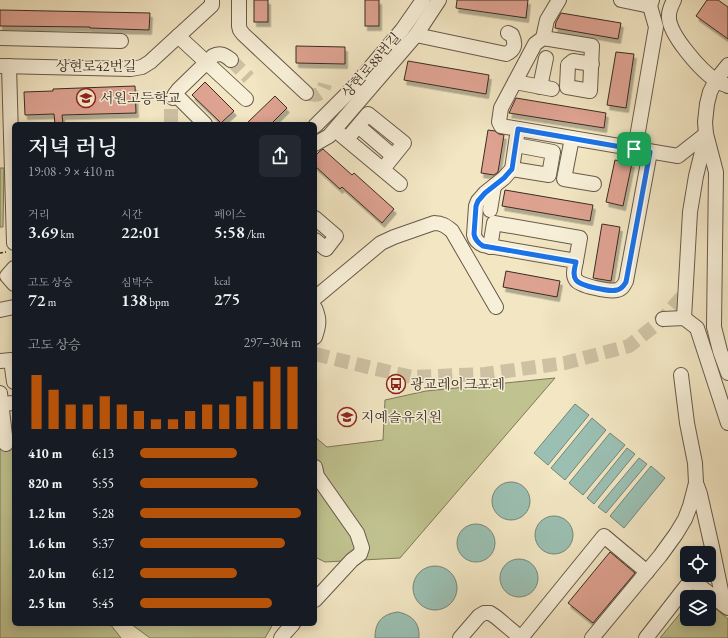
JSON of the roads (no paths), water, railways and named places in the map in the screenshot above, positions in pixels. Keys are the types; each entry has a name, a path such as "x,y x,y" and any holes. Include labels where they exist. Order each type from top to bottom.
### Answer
{"street":[{"name":"상현로42번길","path":"4,66 131,69 142,67 150,62 212,5 212,0"},
{"path":"239,0 240,30 306,93"},
{"name":"상현로88번길","path":"317,124 353,88 402,30 423,0"},
{"path":"317,143 336,130 416,35 439,0"},
{"path":"559,0 546,20 543,38 535,44 502,108 499,122 501,126 678,156 706,134"},
{"path":"621,0 651,3 656,27 634,149"},
{"path":"674,0 669,14 673,30 678,39 700,68 722,83"},
{"path":"416,35 506,54 511,52 515,44 512,35 508,33"},
{"path":"178,36 246,99"},
{"path":"0,38 121,41"},
{"path":"543,38 592,46 592,64"},
{"path":"203,122 174,96 206,62 216,54 222,54 231,60"},
{"path":"515,82 546,88 546,58"},
{"path":"728,65 722,83 710,92 705,122 706,134 716,172 714,327 720,351 728,373"},
{"path":"4,66 12,208"},
{"path":"347,139 368,114 404,143 382,169"},
{"path":"518,129 512,169 504,178 485,193 478,201 476,206 475,238 483,246 576,262"},
{"path":"336,130 400,184"},
{"path":"364,132 393,156"},
{"path":"684,318 690,212 696,176 706,134"},
{"path":"572,138 564,179 594,184"},
{"path":"512,169 549,175 553,152 516,145"},
{"path":"490,247 494,223 580,238 574,275 576,280 586,286 612,290 622,288 626,282 650,152"},
{"path":"490,210 494,186"},
{"path":"317,220 336,236 326,249 317,242"},
{"path":"317,296 381,243 434,223 443,224 452,230 496,307"},
{"path":"0,310 12,307"},
{"path":"317,313 319,322 317,330"},
{"path":"663,319 684,318 697,328 728,423"},
{"path":"0,361 11,360 12,367"},
{"path":"681,375 687,423 695,463 696,483 700,494 710,546"},
{"path":"5,400 7,444"},
{"path":"317,476 357,534 362,548 360,554 352,560 317,598"},
{"path":"592,638 647,572 676,534 685,519 696,483"},
{"path":"460,638 479,616 484,613 490,613 521,638 604,536 647,572"},
{"path":"716,567 727,605"},
{"path":"646,638 689,582"},
{"path":"699,582 727,605"},
{"path":"281,638 291,626"}],"water":[{"path":"575,404 589,415 548,465 534,453"},
{"path":"592,418 606,430 565,480 551,468"},
{"path":"610,433 625,445 583,495 569,483"},
{"path":"627,448 635,454 594,504 587,498"},
{"path":"639,458 647,464 606,513 598,507"},
{"path":"651,466 665,478 624,528 610,516"},
{"path":"507,482 515,482 525,487 529,494 529,508 525,515 515,520 507,520 497,515 495,512 492,505 492,497 497,487 500,485"},
{"path":"550,516 558,516 568,521 572,528 572,542 568,549 558,554 550,554 540,549 538,546 535,539 535,531 540,521 543,519"},
{"path":"472,524 480,524 490,529 494,536 494,550 490,557 480,562 472,562 462,557 460,554 457,547 457,539 462,529 465,527"},
{"path":"515,559 523,559 533,564 537,571 537,585 533,592 523,597 515,597 505,592 503,589 500,582 500,574 505,564 508,562"},
{"path":"431,566 439,566 451,572 457,584 457,592 451,604 439,610 431,610 419,604 413,592 413,584 419,572"},
{"path":"398,612 407,615 414,620 418,628 419,638 375,638 376,627 380,620 392,613"}],"tunnel":[{"path":"231,60 249,78"},
{"path":"306,93 313,95 321,93 325,84"},
{"path":"171,122 171,107 173,98"},
{"path":"317,354 412,377 485,374 565,363 629,346 663,319 685,293"}],"place":[{"name":"서원고등학교","path":"86,98"},
{"name":"광교레이크포레","path":"396,384"},
{"name":"지예슬유치원","path":"347,417"}]}
